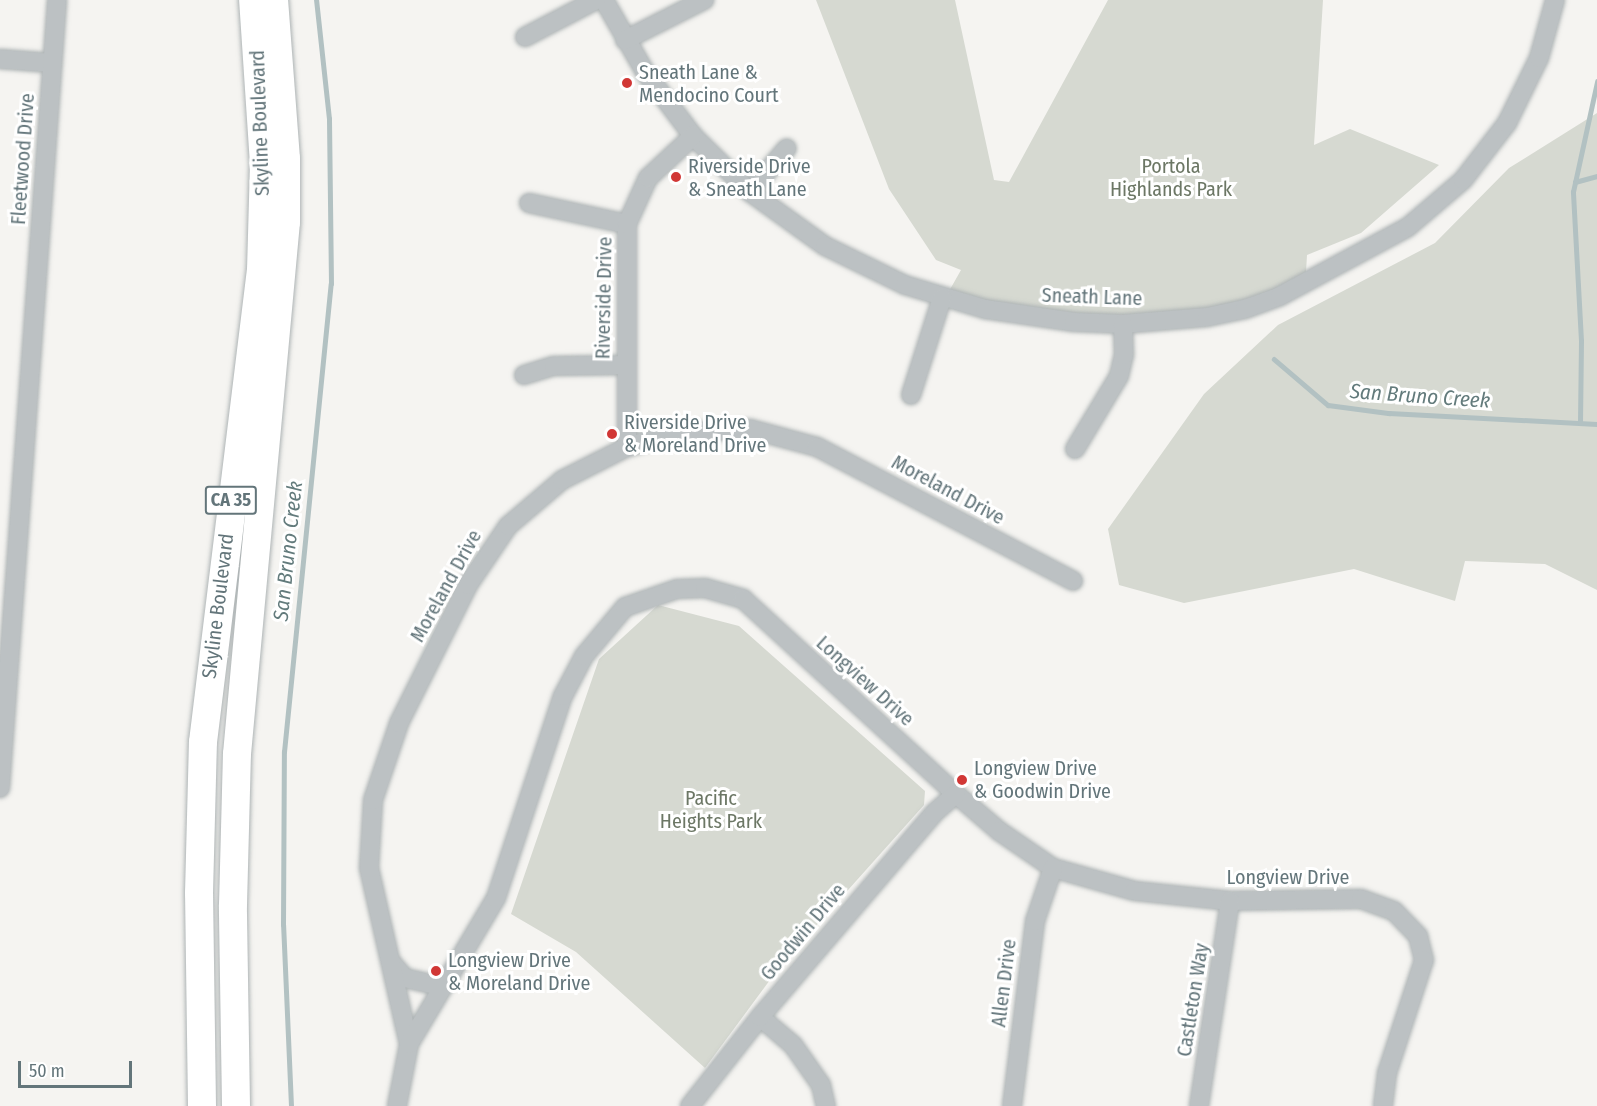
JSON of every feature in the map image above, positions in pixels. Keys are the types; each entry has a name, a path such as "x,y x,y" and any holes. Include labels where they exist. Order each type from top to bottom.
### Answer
{"main road":[{"name":"Skyline Boulevard","path":"202,1106 199,893 203,742 261,271 263,131 254,0"},
{"name":"Skyline Boulevard","path":"236,1106 233,905 237,754 286,222 286,159 274,0"}],"street":[{"name":"Fleetwood Drive","path":"0,788 57,0"},
{"path":"525,37 596,0"},
{"name":"Sneath Lane","path":"604,0 625,40 667,105 693,136 750,192 825,246 905,285 942,298 1029,317 1123,324 1207,317 1254,306 1377,246 1416,221 1463,180 1507,123 1539,58 1555,0"},
{"path":"625,40 704,0"},
{"path":"0,59 52,63"},
{"name":"Riverside Drive","path":"627,447 627,224 648,178 693,136"},
{"path":"750,192 787,148"},
{"path":"529,203 627,224"},
{"path":"911,395 942,298"},
{"path":"1075,449 1119,376 1124,355 1123,324"},
{"path":"524,375 555,366 626,365"},
{"name":"Moreland Drive","path":"409,1044 369,868 373,800 399,723 468,585 508,526 562,480 627,447 675,433 714,428 750,429 786,436 818,447 1073,581"},
{"name":"Longview Drive","path":"397,1106 409,1044 473,942 498,894 563,696 584,656 625,607 677,589 705,588 743,599 956,794 999,831 1053,868 1135,891 1230,901 1361,899 1394,911 1418,936 1424,960 1387,1073 1383,1106"},
{"name":"Goodwin Drive","path":"690,1106 760,1017 934,813 956,794"},
{"name":"Allen Drive","path":"1012,1106 1035,921 1053,868"},
{"name":"Castleton Way","path":"1199,1106 1230,901"},
{"path":"390,961 405,978 443,987"},
{"path":"760,1017 793,1045 821,1085 826,1106"}],"green space":[{"name":"Portola Highlands Park","path":"816,0 955,0 994,180 1009,182 1108,0 1323,0 1314,145 1350,129 1439,165 1361,233 1307,255 1305,290 1163,323 944,300 961,270 936,260 889,189"},
{"path":"1597,113 1597,590 1545,564 1465,561 1455,601 1354,569 1184,603 1119,585 1108,529 1204,394 1278,325 1435,243 1509,168"},
{"name":"Pacific Heights Park","path":"658,605 739,626 925,791 924,805 781,965 705,1068 576,952 511,914 599,659"}],"waterway":[{"name":"San Bruno Creek","path":"291,1106 283,925 284,752 331,284 329,119 316,0"},
{"name":"San Bruno Creek","path":"1580,423 1581,341 1573,192 1597,82"},
{"name":"San Bruno Creek","path":"1575,182 1597,176"},
{"name":"San Bruno Creek","path":"1274,359 1328,405 1389,413 1597,424"}],"place":[{"name":"Sneath Lane & Mendocino Court","path":"627,83"},
{"name":"Riverside Drive & Sneath Lane","path":"676,177"},
{"name":"Riverside Drive & Moreland Drive","path":"612,434"},
{"name":"Longview Drive & Goodwin Drive","path":"962,780"},
{"name":"Longview Drive & Moreland Drive","path":"436,971"}]}
